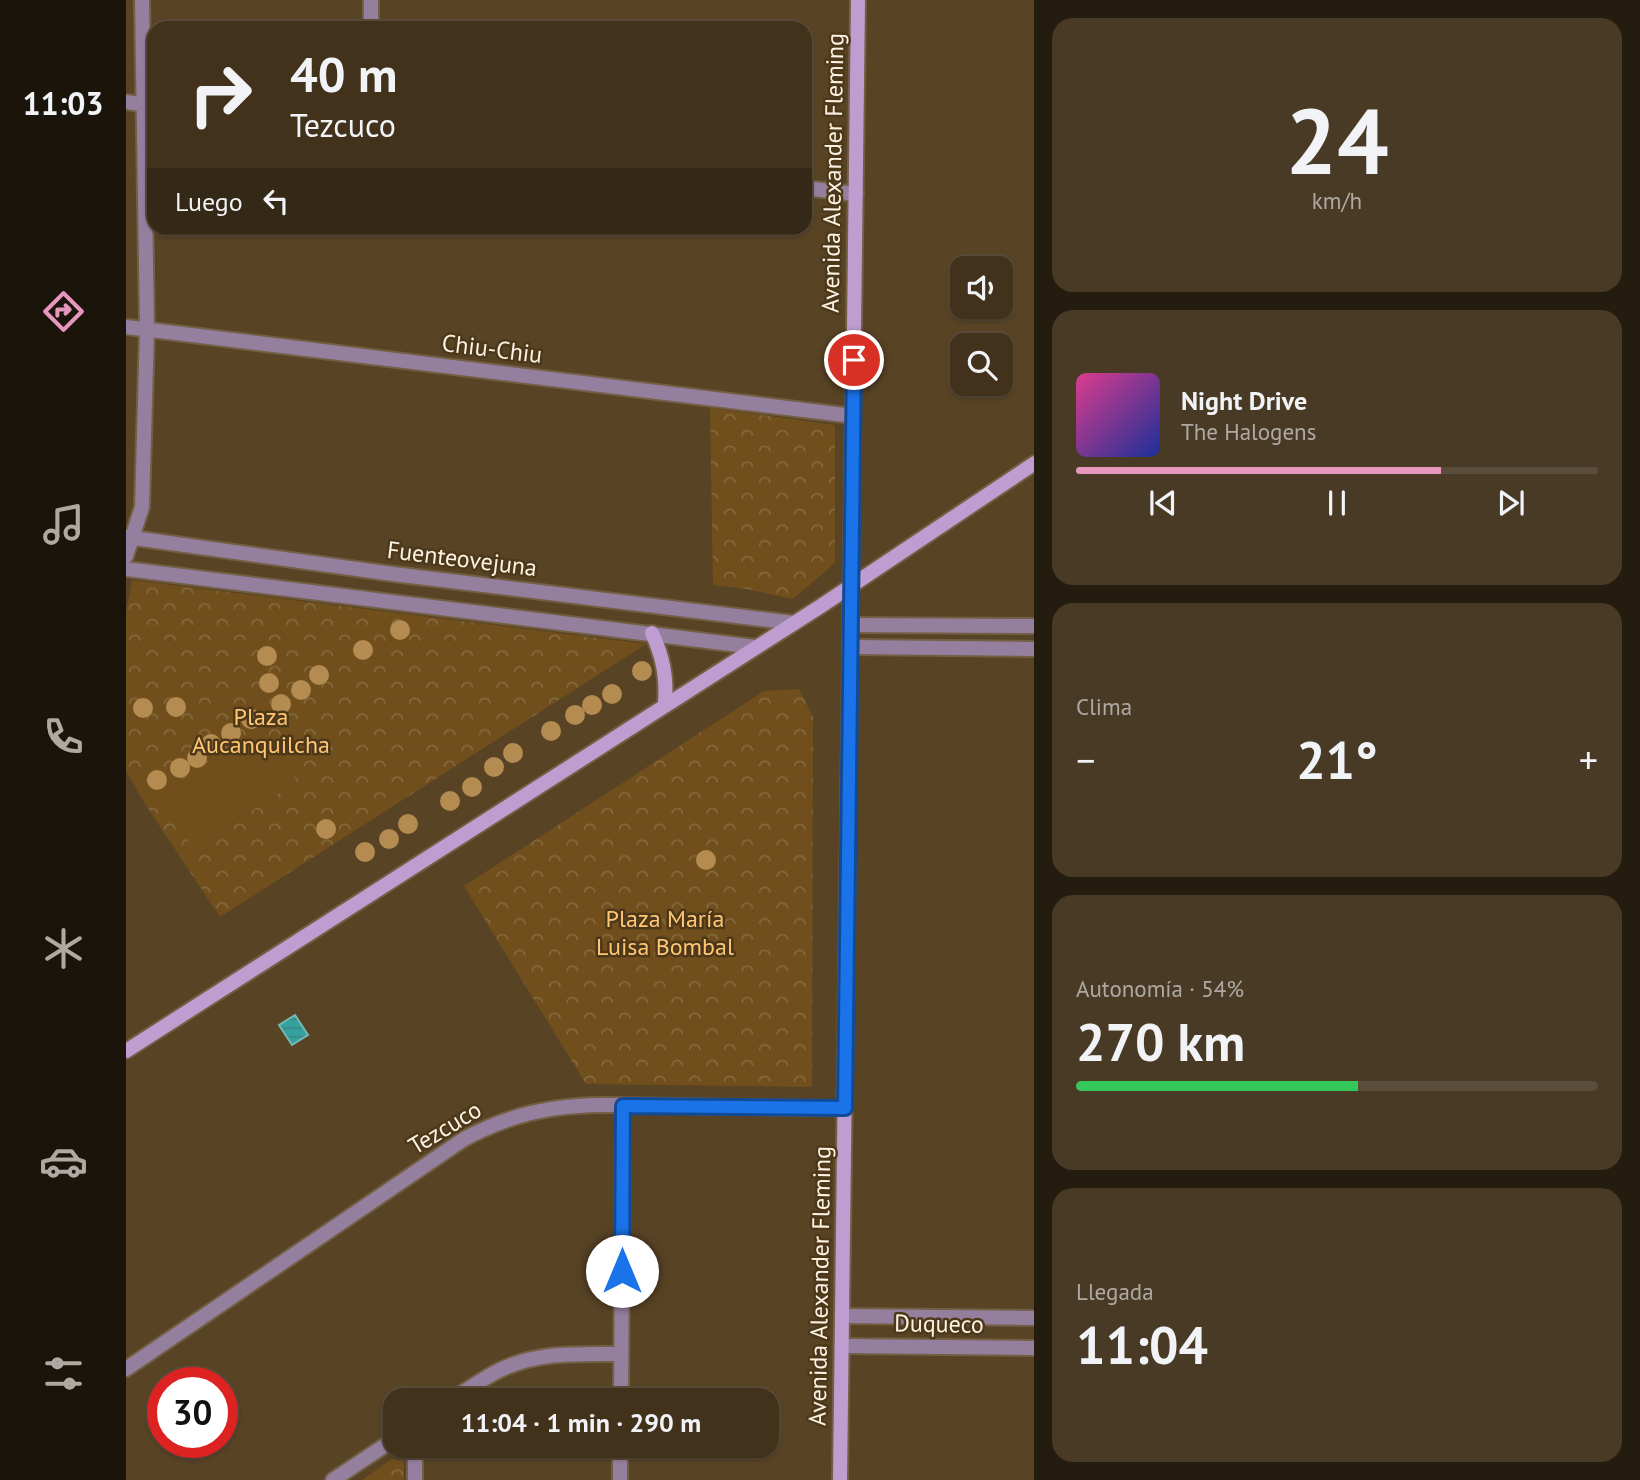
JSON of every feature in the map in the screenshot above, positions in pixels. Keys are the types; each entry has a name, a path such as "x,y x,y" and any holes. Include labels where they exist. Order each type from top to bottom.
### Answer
{"main road":[{"name":"Avenida Alexander Fleming","path":"841,1480 858,0"},
{"path":"126,1051 754,646 794,623 1034,463"},
{"path":"652,633 664,663 665,704"}],"street":[{"path":"142,0 147,88"},
{"path":"371,0 371,21"},
{"path":"126,102 147,105"},
{"path":"812,189 856,194"},
{"path":"126,556 142,507 147,235"},
{"name":"Chiu-Chiu","path":"126,327 853,416"},
{"name":"Fuenteovejuna","path":"130,538 794,623"},
{"path":"126,569 754,646"},
{"path":"851,625 1034,626"},
{"path":"850,647 1034,649"},
{"name":"Tezcuco","path":"126,1369 464,1139 488,1126 539,1110 566,1106 845,1108"},
{"path":"621,1388 623,1106"},
{"name":"Duqueco","path":"842,1316 1034,1318"},
{"name":"Duqueco","path":"842,1346 1034,1348"},
{"path":"471,1388 498,1371 520,1362 565,1354 621,1354"},
{"path":"333,1480 383,1447"},
{"path":"415,1458 415,1480"},
{"path":"620,1458 620,1480"}],"green space":[{"path":"710,408 835,425 835,563 793,599 713,585"},
{"name":"Plaza Aucanquilcha","path":"132,580 646,644 220,917 126,771 126,612"},
{"name":"Plaza María Luisa Bombal","path":"799,689 813,717 812,1087 586,1084 464,886 764,691"},
{"path":"262,727 297,781 194,849 159,795"},
{"path":"392,1459 404,1461 404,1480 362,1480"}],"water":[{"path":"295,1015 308,1035 292,1045 279,1025"}],"route":[{"path":"622,1271 623,1106 845,1108 854,360"}]}
